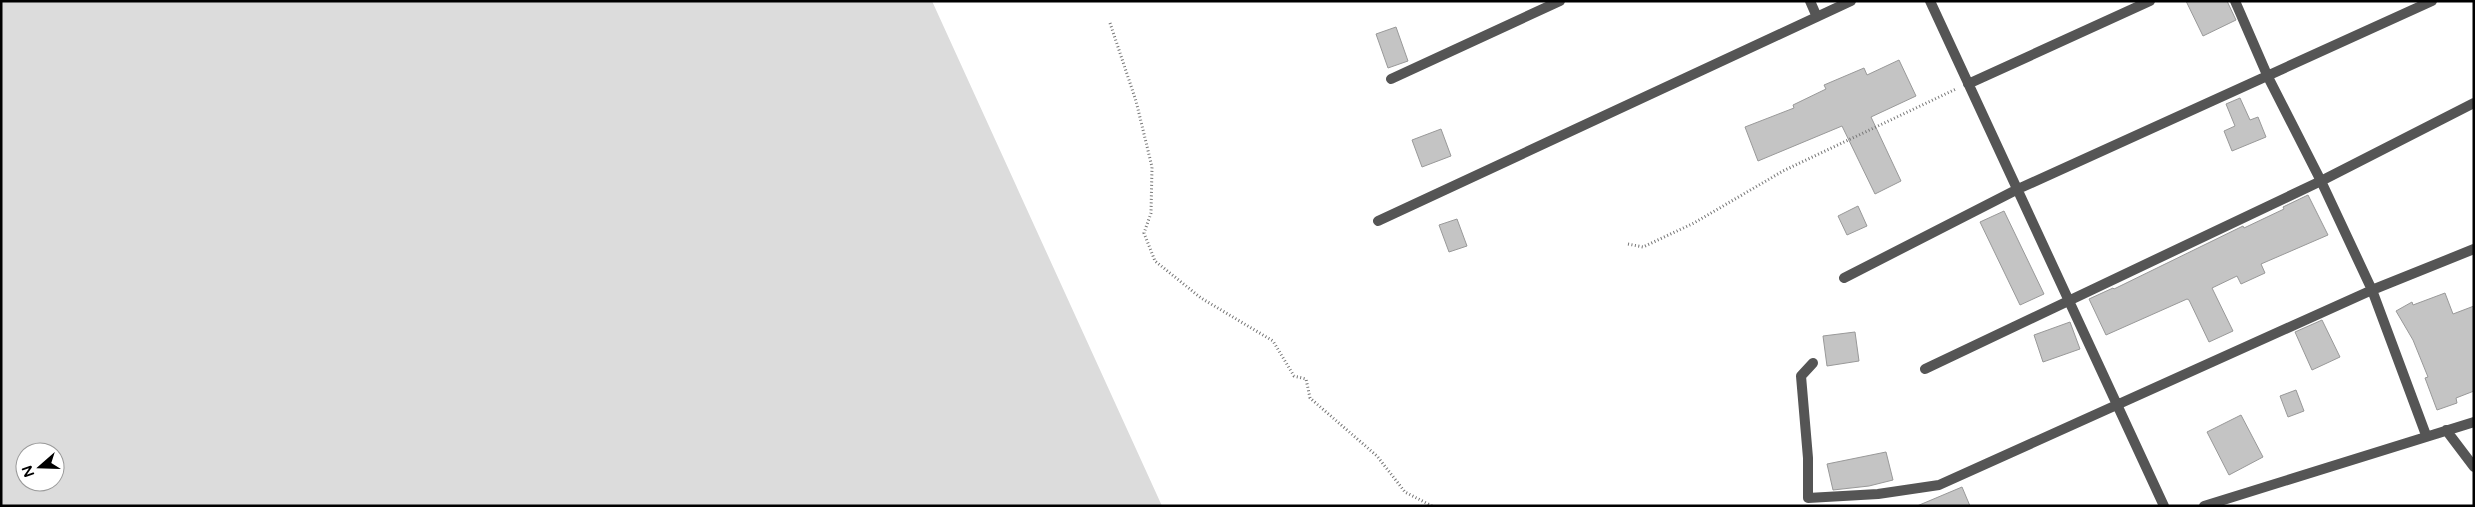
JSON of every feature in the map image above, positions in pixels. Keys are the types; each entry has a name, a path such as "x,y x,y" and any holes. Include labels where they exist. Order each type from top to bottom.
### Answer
{"street":[{"path":"1391,79 1560,1"},
{"path":"1810,1 1817,17"},
{"path":"1378,221 1852,1"},
{"path":"1930,1 2119,404 2164,506"},
{"path":"1968,84 2150,1"},
{"path":"2235,1 2268,77 2321,181 2372,290 2426,435"},
{"path":"1844,278 2018,189 2432,1"},
{"path":"1925,369 2321,181 2474,103"},
{"path":"1813,363 1801,376 1808,458 1808,498 1878,494 1939,485 2372,290 2474,248"},
{"path":"2204,506 2426,435 2474,422"},
{"path":"2446,430 2474,467"}],"path":[{"path":"1110,23 1136,101 1152,167 1151,213 1144,234 1155,261 1201,298 1274,340 1294,376 1306,379 1310,398 1377,456 1405,492 1432,506"},
{"path":"1628,244 1643,247 1694,223 1782,171 1968,84"}],"shaded area":[{"path":"1,1 932,1 1162,506 1,506"}],"building":[{"path":"2186,1 2227,1 2236,20 2203,36"},
{"path":"1396,27 1408,61 1388,68 1376,34"},
{"path":"1899,60 1916,96 1871,117 1901,181 1875,194 1842,126 1758,161 1745,127 1794,108 1793,105 1826,89 1824,85 1864,68 1867,75"},
{"path":"2240,98 2250,120 2258,117 2266,137 2232,151 2224,131 2235,126 2226,104"},
{"path":"1441,129 1451,156 1422,167 1412,140"},
{"path":"2308,195 2328,235 2261,264 2265,273 2241,284 2237,276 2212,288 2233,331 2209,342 2187,299 2106,335 2089,299 2114,289 2243,226 2244,228"},
{"path":"1858,206 1867,226 1847,235 1838,216"},
{"path":"2004,211 2044,294 2020,305 1980,222"},
{"path":"1457,219 1467,246 1449,252 1439,225"},
{"path":"2445,293 2453,314 2474,306 2474,391 2456,398 2457,403 2437,410 2425,378 2428,377 2413,340 2396,311 2412,302 2413,305"},
{"path":"2322,320 2340,357 2312,370 2295,332"},
{"path":"2070,322 2080,349 2043,362 2034,335"},
{"path":"1855,332 1859,361 1827,366 1823,336"},
{"path":"2296,390 2304,411 2288,417 2280,396"},
{"path":"2241,415 2263,457 2229,475 2207,432"},
{"path":"1886,452 1893,480 1869,486 1833,490 1827,464"},
{"path":"1962,487 1970,506 1917,506"}]}
